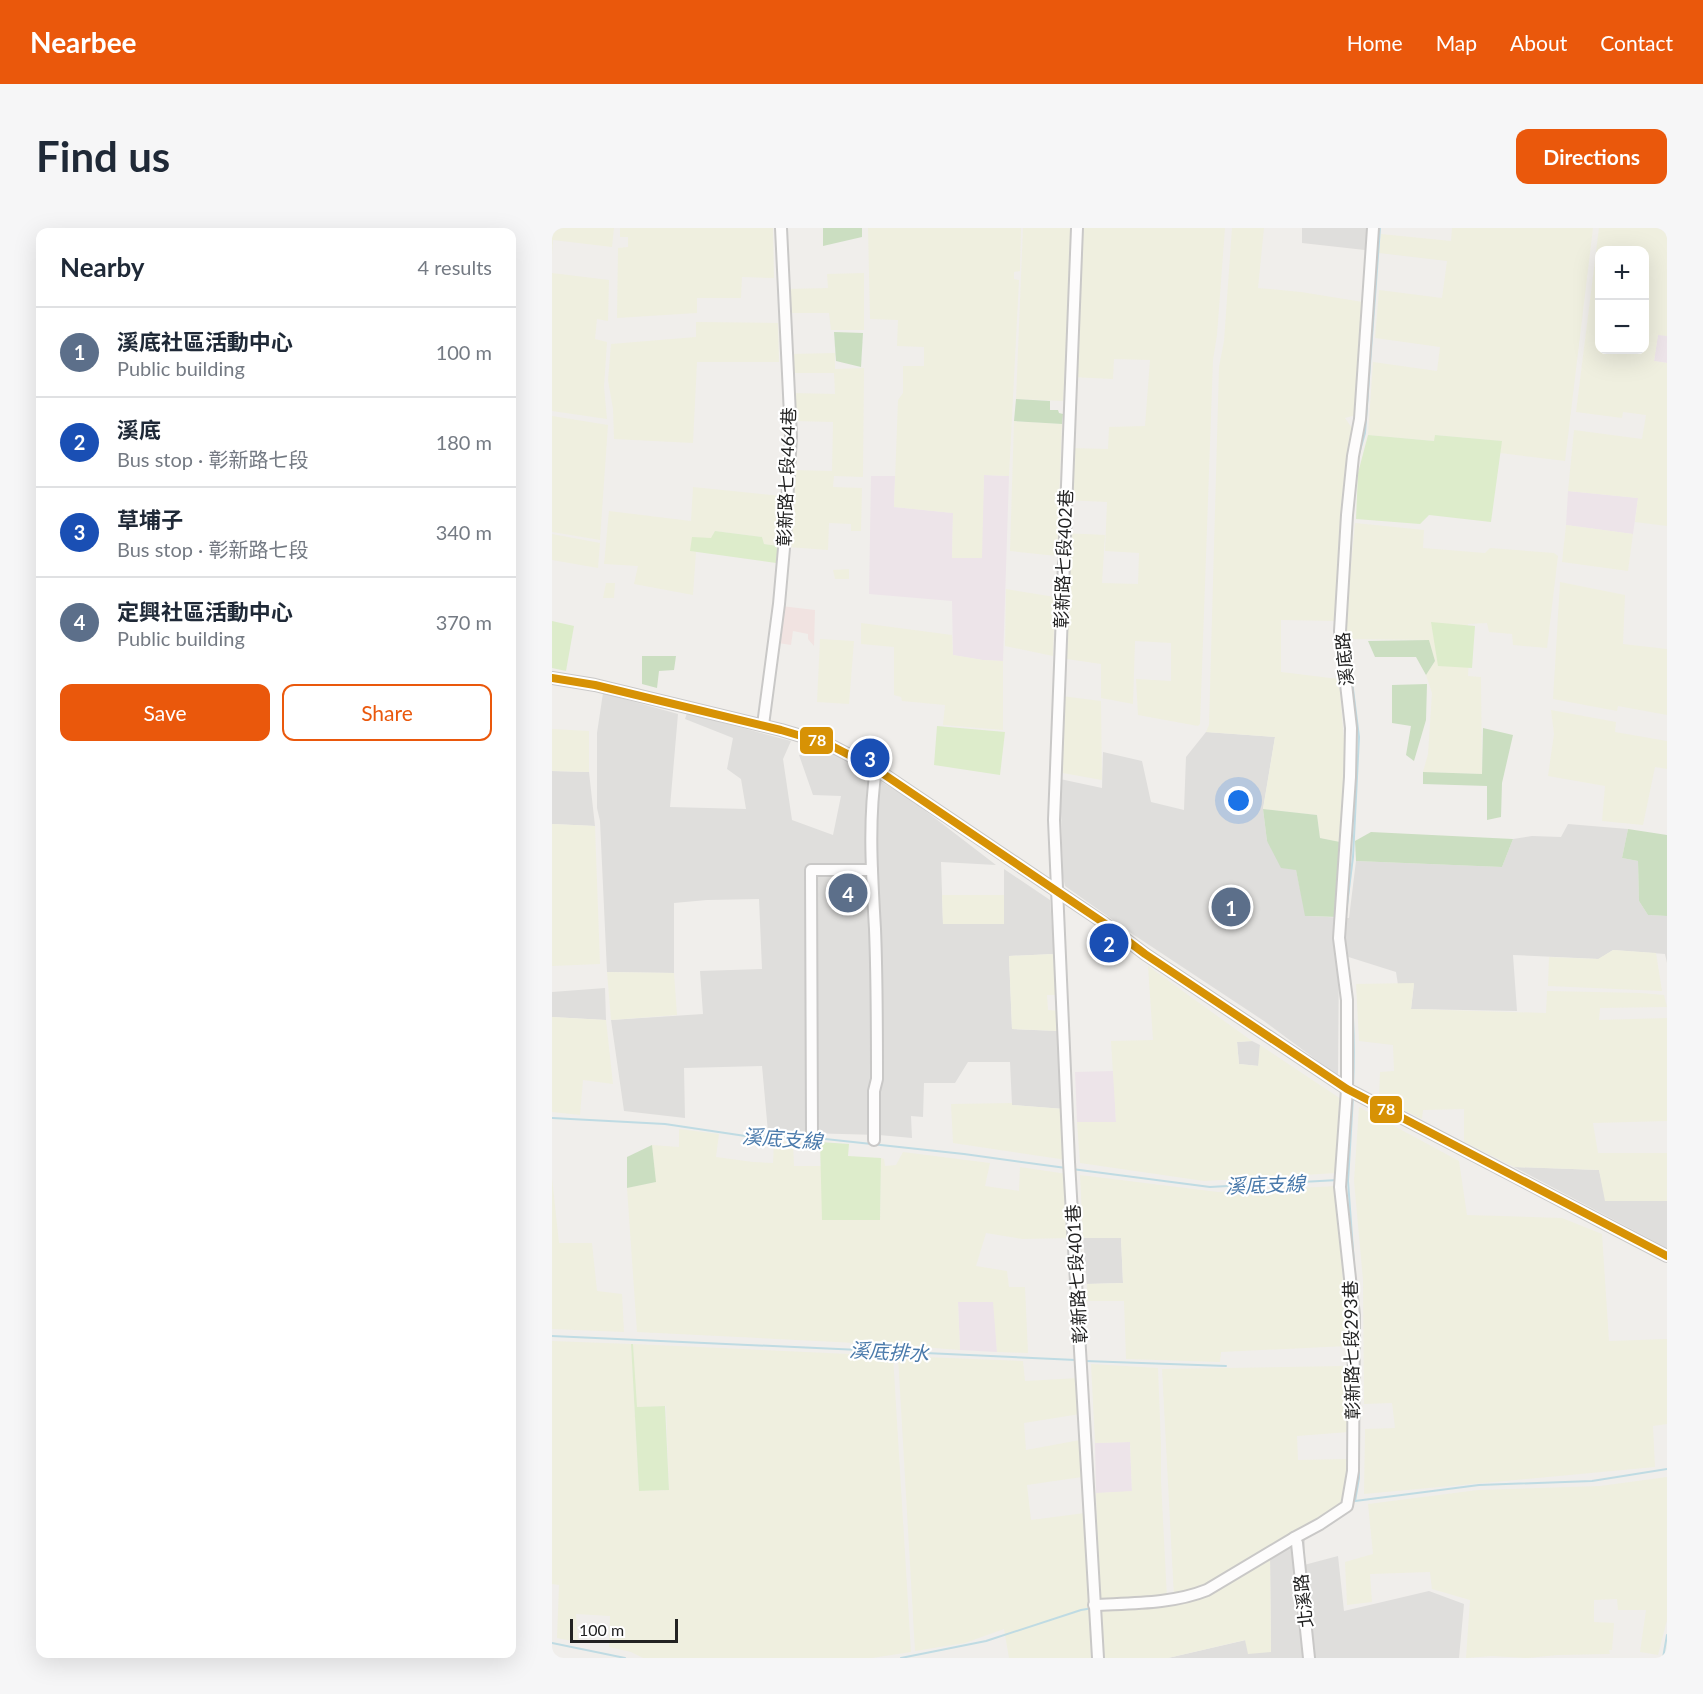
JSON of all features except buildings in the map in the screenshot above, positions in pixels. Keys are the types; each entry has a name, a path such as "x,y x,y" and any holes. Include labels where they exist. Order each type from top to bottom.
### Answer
{"street":[{"name":"彰新路七段464巷","path":"763,725 779,604 791,436 781,228"},
{"name":"彰新路七段402巷","path":"1056,891 1055,776 1077,228"},
{"name":"溪底路","path":"1347,1089 1347,1000 1339,938 1351,728 1340,631 1347,515 1353,456 1360,419 1373,228"},
{"path":"552,678 595,685 763,725 828,744 876,769 1145,954 1347,1089 1667,1256"},
{"path":"874,1140 873,1091 877,1079 878,996 872,870 876,769"},
{"path":"812,1136 811,870 872,870"},
{"name":"彰新路七段401巷","path":"1056,891 1098,1658"},
{"name":"彰新路七段293巷","path":"1094,1605 1169,1600 1195,1595 1296,1540 1347,1506 1353,1472 1354,1315 1340,1188 1347,1089"},
{"name":"北溪路","path":"1296,1540 1309,1658"}],"shaded area":[{"path":"1302,228 1367,228 1365,250 1302,243"},
{"path":"1658,334 1667,336 1667,363 1654,361"},
{"path":"984,475 1009,476 1003,661 953,655 952,601 869,594 871,476 895,476 894,507 953,513 952,558 981,558"},
{"path":"1568,491 1638,498 1633,534 1566,525"},
{"path":"781,606 815,610 814,646 808,639 808,634 793,631 791,645 778,643"},
{"path":"603,693 678,714 670,807 746,809 741,779 727,769 733,738 685,719 687,713 791,741 783,759 792,820 833,835 841,796 813,795 799,755 832,752 910,799 996,865 941,862 943,924 1004,924 1004,869 1050,900 1054,954 1009,956 1012,1029 1059,1031 1064,1109 1012,1105 1010,1062 968,1062 955,1083 924,1083 923,1117 911,1116 912,1138 768,1132 762,1066 684,1068 685,1118 624,1111 611,1020 703,1014 700,971 762,969 759,899 674,903 674,973 607,972 600,821 597,808 597,733"},
{"path":"1206,732 1275,737 1263,809 1267,841 1296,870 1306,916 1349,918 1356,861 1502,867 1513,839 1532,836 1561,837 1568,824 1628,829 1622,858 1638,861 1639,901 1648,915 1667,916 1667,963 1665,954 1613,950 1599,959 1513,955 1517,1011 1411,1009 1414,984 1398,985 1396,972 1339,954 1338,1076 1264,1021 1134,935 1065,886 1060,779 1102,788 1103,752 1142,761 1151,802 1184,810 1186,757"},
{"path":"552,771 589,772 595,826 552,824"},
{"path":"605,988 606,1020 552,1017 552,992"},
{"path":"1252,1041 1260,1045 1259,1066 1239,1064 1237,1042"},
{"path":"1114,1071 1116,1122 1077,1122 1075,1072"},
{"path":"1514,1167 1599,1170 1606,1201 1667,1201 1667,1248"},
{"path":"1121,1237 1123,1283 1087,1284 1083,1238"},
{"path":"958,1302 994,1302 997,1352 960,1350"},
{"path":"1130,1442 1132,1492 1096,1493 1095,1443"},
{"path":"1305,1538 1304,1565 1338,1556 1344,1611 1429,1591 1464,1604 1459,1658 1168,1658 1246,1640 1271,1651 1270,1556"}],"green space":[{"path":"552,228 614,228 612,247 553,240 552,255"},
{"path":"620,228 773,228 774,278 742,277 741,298 697,298 697,313 617,318 618,248 628,247 628,237 620,237"},
{"path":"823,228 862,228 862,237 823,246"},
{"path":"868,228 1021,228 1020,271 1014,272 1014,279 1019,280 1009,476 984,475 982,558 952,558 953,513 894,507 898,400 903,393 903,366 924,366 924,347 897,346 898,320 870,319"},
{"path":"1023,228 1074,228 1063,401 1016,399"},
{"path":"1081,228 1225,228 1213,360 1200,724 1198,726 1138,715 1136,679 1171,681 1171,643 1135,641 1133,704 1101,698 1101,664 1060,658 1064,533 1105,535 1102,583 1138,584 1139,553 1105,551 1107,502 1065,500 1068,448 1108,449 1109,427 1145,426 1150,360 1114,359 1113,379 1071,377"},
{"path":"1232,228 1264,228 1258,288 1363,302 1356,415 1345,418 1354,431 1347,462 1334,621 1281,620 1281,672 1339,679 1346,765 1340,842 1320,838 1317,815 1263,809 1275,737 1206,732 1209,725 1219,367 1224,341"},
{"path":"1452,228 1593,228 1565,461 1500,453 1501,441 1436,435 1435,441 1368,435 1373,362 1437,371 1440,347 1375,338 1379,290 1442,298 1447,261 1379,253 1381,234 1451,241"},
{"path":"1599,228 1667,228 1667,336 1658,335 1654,361 1667,363 1667,526 1635,522 1638,498 1568,491 1574,430 1642,439 1646,415 1623,412 1622,418 1576,412 1595,260 1595,354 1649,354 1649,246 1597,246"},
{"path":"552,273 609,280 608,321 597,319 595,339 607,342 604,387 607,419 552,411"},
{"path":"864,273 864,330 831,330 829,313 788,313 787,289 828,288 827,274"},
{"path":"696,322 778,323 779,362 697,362 693,443 614,439 613,409 608,380 611,344 696,337"},
{"path":"834,332 863,333 861,367 836,361"},
{"path":"835,353 835,369 864,368 863,477 834,476 833,487 862,488 861,531 851,531 851,524 829,523 828,550 788,547 792,470 832,471 833,422 794,421 793,393 835,394 834,373 791,373 790,354"},
{"path":"1016,399 1050,401 1050,410 1058,410 1063,414 1062,424 1014,421"},
{"path":"552,416 608,425 600,540 552,532"},
{"path":"1014,421 1062,424 1057,556 1010,551"},
{"path":"1368,435 1434,441 1435,435 1502,441 1491,522 1429,515 1420,524 1356,519 1358,473"},
{"path":"693,487 781,496 778,546 764,544 762,537 715,531 712,538 691,551 696,552 693,595 634,584 638,566 604,564 609,511 691,521"},
{"path":"1355,523 1424,530 1423,548 1485,553 1490,548 1554,553 1558,556 1547,648 1513,645 1512,634 1489,632 1487,623 1468,624 1464,645 1469,655 1468,676 1481,677 1482,774 1423,772 1428,754 1432,693 1426,675 1435,661 1429,640 1347,639 1346,617"},
{"path":"1566,525 1633,534 1628,571 1562,562"},
{"path":"715,531 762,537 764,544 778,546 776,563 690,551 692,537 711,538"},
{"path":"552,534 600,543 598,568 552,560"},
{"path":"849,569 849,579 835,579 833,570"},
{"path":"1560,582 1625,595 1623,644 1667,649 1667,715 1618,706 1617,711 1553,699"},
{"path":"606,583 615,583 614,598 603,598"},
{"path":"1006,589 1055,597 1053,656 1005,646"},
{"path":"552,621 574,626 566,671 552,668"},
{"path":"1431,622 1475,626 1472,668 1438,666"},
{"path":"861,623 952,635 953,655 1003,661 1003,730 943,725 945,705 902,701 901,697 894,695 894,647 861,644"},
{"path":"820,639 854,641 849,704 817,702"},
{"path":"1429,640 1435,661 1426,675 1416,657 1375,657 1368,641"},
{"path":"642,656 676,656 674,670 659,671 657,688 642,684"},
{"path":"1427,684 1426,720 1414,761 1406,755 1411,726 1392,723 1392,685"},
{"path":"1061,696 1101,701 1102,780 1057,772"},
{"path":"1551,710 1616,722 1615,732 1667,741 1667,769 1655,767 1643,825 1602,821 1605,786 1548,776 1554,734"},
{"path":"937,726 1005,732 1000,775 934,765"},
{"path":"1483,728 1513,735 1502,783 1501,817 1487,820 1487,786 1423,784 1423,772 1482,774"},
{"path":"552,729 589,731 589,772 552,771"},
{"path":"1263,809 1317,815 1320,838 1340,842 1341,905 1338,917 1305,916 1296,870 1281,868 1267,841"},
{"path":"552,824 595,826 600,964 552,966"},
{"path":"1628,829 1667,835 1667,916 1648,915 1639,901 1638,861 1622,858"},
{"path":"1371,832 1513,839 1502,867 1356,861 1355,841"},
{"path":"942,895 1004,895 1004,924 943,924"},
{"path":"1613,950 1656,953 1662,991 1548,986 1549,957 1598,959"},
{"path":"1054,954 1058,995 1047,995 1048,1010 1060,1011 1059,1031 1012,1029 1009,956"},
{"path":"1148,966 1252,1041 1237,1042 1239,1064 1258,1066 1260,1045 1341,1099 1337,1173 1204,1181 1080,1163 1077,1122 1116,1122 1111,1041 1153,1040"},
{"path":"607,972 674,973 677,1015 611,1020"},
{"path":"1414,983 1411,1009 1546,1013 1547,991 1664,995 1667,1007 1600,1008 1599,1020 1667,1018 1667,1121 1593,1123 1598,1153 1667,1153 1667,1201 1605,1201 1599,1170 1514,1167 1464,1142 1464,1109 1423,1110 1422,1119 1379,1098 1380,1072 1394,1071 1393,1045 1359,1041 1356,984"},
{"path":"552,1017 606,1020 613,1084 583,1080 580,1115 552,1112"},
{"path":"1012,1103 1012,1105 1064,1109 1067,1160 953,1143 951,1104"},
{"path":"1359,1107 1459,1161 1467,1215 1562,1218 1602,1234 1609,1341 1667,1339 1667,1424 1653,1426 1655,1467 1364,1494 1365,1429 1395,1428 1392,1403 1364,1404 1363,1280 1354,1181"},
{"path":"679,1129 719,1134 716,1157 753,1162 773,1163 774,1143 793,1142 794,1166 822,1166 822,1220 880,1220 881,1158 884,1159 885,1166 896,1165 903,1152 990,1163 985,1186 1019,1191 1020,1167 1067,1174 1070,1238 1022,1239 986,1233 976,1266 1007,1271 1009,1287 1025,1287 1028,1353 997,1352 993,1302 958,1302 960,1350 637,1332 627,1188 655,1182 652,1145 679,1147"},
{"path":"820,1142 849,1144 848,1156 881,1158 880,1220 822,1220"},
{"path":"652,1145 656,1182 627,1188 627,1157"},
{"path":"1080,1175 1218,1192 1337,1186 1347,1346 1221,1352 1220,1362 1126,1359 1124,1301 1087,1301 1087,1284 1123,1283 1121,1238 1083,1238"},
{"path":"552,1178 559,1243 592,1243 597,1291 622,1294 624,1332 552,1329"},
{"path":"552,1341 631,1344 639,1491 669,1490 666,1406 636,1407 633,1344 893,1356 911,1652 872,1658 643,1658 631,1652 609,1647 610,1616 576,1614 578,1642 557,1638 559,1585 552,1584"},
{"path":"631,1344 633,1344 637,1407 665,1406 669,1490 639,1491"},
{"path":"898,1356 1023,1361 1025,1381 1079,1378 1080,1414 1024,1423 1026,1450 1080,1440 1082,1477 1027,1485 1031,1520 1085,1513 1091,1658 1009,1658 1004,1629 965,1643 915,1651"},
{"path":"1091,1364 1158,1368 1167,1598 1099,1602 1096,1493 1132,1491 1130,1442 1095,1443"},
{"path":"1346,1366 1349,1432 1297,1436 1298,1460 1348,1459 1347,1481 1342,1501 1200,1590 1174,1597 1162,1369"},
{"path":"1667,1477 1667,1620 1658,1655 1640,1652 1646,1610 1618,1610 1617,1599 1594,1600 1594,1622 1614,1623 1610,1654 1527,1658 1492,1656 1466,1658 1470,1600 1432,1589 1430,1572 1370,1574 1372,1602 1347,1605 1345,1562 1373,1554 1368,1504 1478,1490 1600,1486"},
{"path":"1270,1556 1271,1652 1248,1654 1245,1640 1168,1658 1101,1658 1098,1610 1135,1607 1212,1591 1268,1560"}],"waterway":[{"path":"1357,461 1365,433 1380,228"},
{"path":"1351,530 1353,506"},
{"path":"1345,625 1359,737 1353,857 1345,921"},
{"path":"1347,960 1353,1024 1353,1088"},
{"path":"1348,1181 1353,1097"},
{"name":"溪底支線","path":"552,1118 665,1124 752,1137 810,1137"},
{"name":"溪底支線","path":"816,1138 1066,1168"},
{"name":"溪底支線","path":"1072,1169 1210,1187 1338,1180"},
{"name":"溪底支線","path":"1343,1181 1348,1181 1354,1264"},
{"name":"溪底排水","path":"552,1336 1076,1360"},
{"name":"溪底排水","path":"1085,1361 1226,1366"},
{"name":"溪底支線","path":"1359,1386 1359,1478 1355,1501 1479,1485 1592,1481 1667,1469"},
{"path":"901,1658 986,1641 1093,1608"},
{"path":"1663,1658 1667,1635"},
{"path":"552,1643 625,1658"}],"transit line":[{"name":"78","path":"552,678 595,685 781,730 828,744 876,769 1104,923 1145,954 1347,1089 1667,1256"}],"place":[{"name":"草埔子","path":"870,758"},
{"name":"定興社區活動中心","path":"848,893"},
{"name":"溪底社區活動中心","path":"1231,907"},
{"name":"溪底","path":"1109,943"}]}
